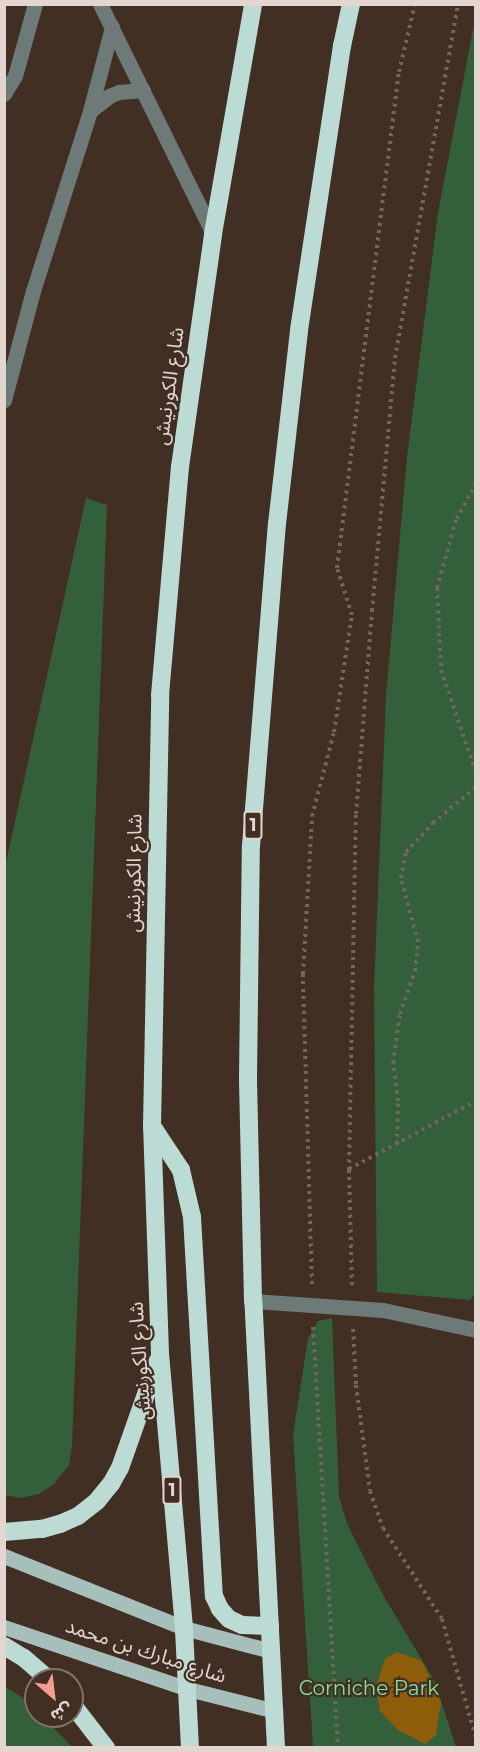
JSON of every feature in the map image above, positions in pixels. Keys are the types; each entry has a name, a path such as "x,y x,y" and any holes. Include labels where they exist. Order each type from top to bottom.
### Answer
{"highway":[{"name":"شارع الكورنيش","path":"190,1748 189,1689 160,1353 152,1126 160,695 180,466 213,234 252,4"},
{"name":"1","path":"276,1748 253,1301 248,1078 253,823 277,524 299,330 342,46 351,4"},
{"path":"152,1126 181,1170 192,1217 214,1596 220,1609 229,1618 242,1625 270,1626"},
{"path":"4,1532 42,1529 60,1524 78,1515 97,1500 111,1484 120,1468 160,1353"},
{"path":"4,1646 35,1668"},
{"path":"84,1720 106,1748"}],"main road":[{"name":"شارع مبارك بن محمد","path":"4,1556 184,1628 272,1651"},
{"name":"شارع مبارك بن محمد","path":"4,1627 189,1689 275,1711"}],"street":[{"path":"4,94 15,76 35,4"},
{"path":"100,4 213,234"},
{"path":"4,400 33,291 90,111 111,27"},
{"path":"90,111 109,96 125,91 143,90"},
{"path":"253,1301 383,1310 476,1330"}],"path":[{"path":"338,1748 313,1306 303,974 312,816 334,732 352,615 337,568 399,72 415,4"},
{"path":"458,4 395,358 356,814 349,1170 356,1385 370,1491 384,1528 442,1619 476,1738"},
{"path":"476,483 456,520 437,588 441,670 476,772"},
{"path":"397,1144 398,1101 393,1063 400,1014 415,971 418,942 401,878 406,852 433,823 476,787"},
{"path":"349,1170 476,1101"}],"green space":[{"path":"475,19 476,1292 470,1300 377,1292 374,990 386,695 407,457 438,213"},
{"path":"86,498 107,505 72,1445 69,1465 54,1484 39,1494 21,1498 4,1495 5,867"},
{"name":"Corniche Park","path":"332,1318 339,1497 348,1526 383,1595 434,1680 456,1747 313,1747 293,1435 308,1338 318,1321"},
{"path":"4,1686 24,1698 24,1728 54,1728 72,1747 5,1747"}],"building":[{"path":"397,1652 422,1661 441,1701 436,1735 425,1744 398,1730 380,1711 376,1687 385,1659"}]}
